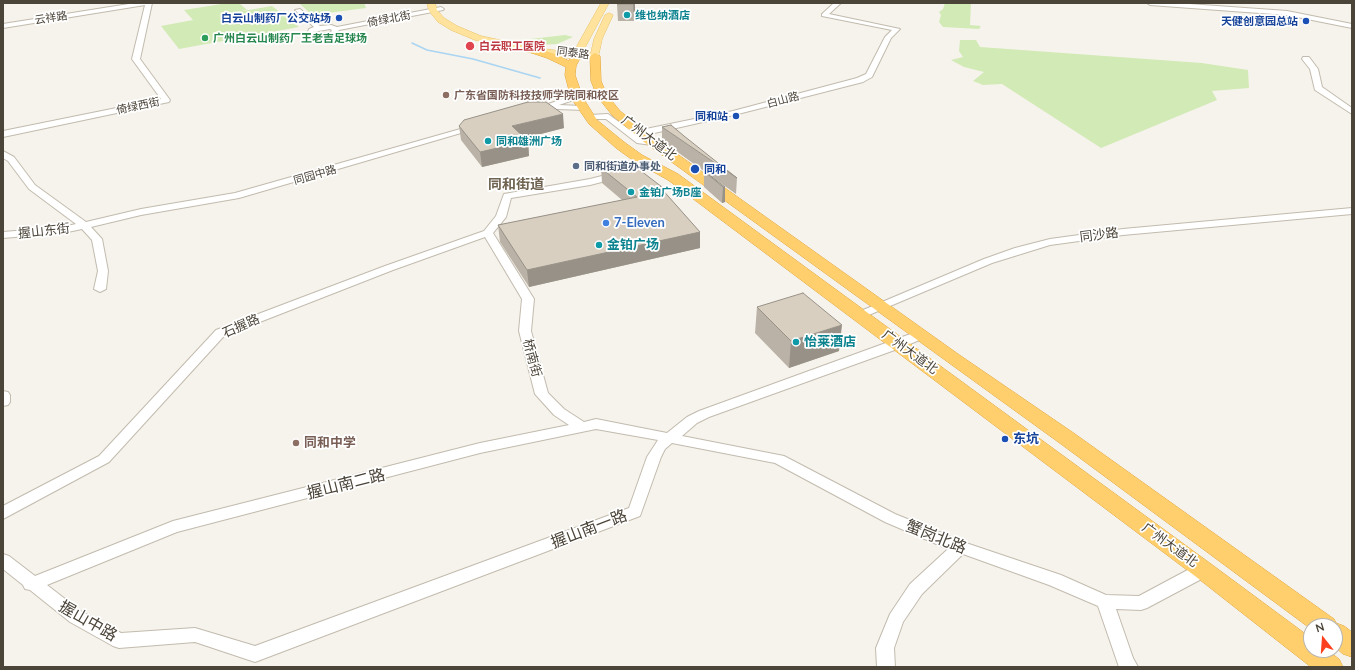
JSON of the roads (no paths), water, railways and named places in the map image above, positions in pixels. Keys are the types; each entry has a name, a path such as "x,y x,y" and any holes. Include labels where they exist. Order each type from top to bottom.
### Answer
{"highway":[{"path":"535,49 552,56 574,59"},
{"name":"广州大道北","path":"595,56 596,81 602,96 616,113 646,137 920,335 1068,439 1314,618"},
{"name":"广州大道北","path":"574,59 570,79 582,108 589,117 630,152 673,177 1203,570 1330,667"},
{"path":"1343,639 1352,646"}],"main road":[{"path":"574,59 587,38 605,3"},
{"name":"广州大道北","path":"595,56 598,40 614,3"},
{"path":"436,6 441,20 464,33 484,40 535,49 568,46 587,38"},
{"path":"598,15 609,15"},
{"name":"同泰路","path":"574,59 595,56"}],"street":[{"name":"云祥路","path":"3,26 146,3"},
{"name":"倚绿西街","path":"3,134 166,100 136,60 149,3"},
{"name":"白山路","path":"646,137 864,79 874,67 888,38 897,29 824,15 838,3"},
{"path":"1150,3 1287,13 1352,25"},
{"path":"1213,3 1273,7 1352,25"},
{"name":"倚绿北街","path":"336,29 436,6"},
{"path":"298,10 319,28"},
{"path":"319,28 336,29 336,32 326,35 313,35 309,33 311,30 319,28"},
{"path":"1306,59 1314,69 1318,88 1352,112"},
{"path":"526,112 576,96"},
{"path":"541,108 566,106 582,108"},
{"path":"589,117 608,116 640,141 646,137"},
{"name":"同园中路","path":"85,226 141,212 206,202 262,190 483,125"},
{"path":"3,154 11,159 32,187 85,226 97,239 103,271 100,289"},
{"path":"488,233 501,217 507,196 590,182 653,166"},
{"name":"同沙路","path":"860,315 988,261 1018,250 1050,242 1123,232 1246,222 1352,211"},
{"name":"握山东街","path":"3,235 24,234 85,226"},
{"name":"桥南街","path":"488,233 528,299 525,331 542,394 559,412 582,427"},
{"name":"石握路","path":"3,513 104,459 220,333 389,268 488,233"},
{"name":"握山南一路","path":"255,654 635,512 654,457 660,446 704,414 899,344 920,335"},
{"path":"3,395 3,402"},
{"name":"握山南二路","path":"31,584 173,527 480,448 596,424 669,438"},
{"name":"蟹岗北路","path":"669,438 779,459 890,518 960,547 1055,580 1105,602 1141,603 1203,570"},
{"path":"886,667 886,648 896,619 916,589 960,547"},
{"name":"握山中路","path":"3,560 31,584 76,618 119,641 195,636 255,654"},
{"path":"1105,602 1125,661 1129,667"}],"waterway":[{"path":"412,43 427,50 473,59 540,78"}],"place":[{"name":"维也纳酒店","path":"627,15"},
{"name":"白云山制药厂公交站场","path":"339,18"},
{"name":"天健创意园总站","path":"1306,21"},
{"name":"广州白云山制药厂王老吉足球场","path":"205,38"},
{"name":"白云职工医院","path":"470,46"},
{"name":"广东省国防科技技师学院同和校区","path":"446,95"},
{"name":"同和站","path":"736,116"},
{"name":"同和雄洲广场","path":"488,141"},
{"name":"同和街道办事处","path":"576,166"},
{"name":"同和","path":"695,169"},
{"name":"金铂广场B座","path":"631,192"},
{"name":"7-Eleven","path":"606,223"},
{"name":"金铂广场","path":"599,245"},
{"name":"怡莱酒店","path":"796,342"},
{"name":"东坑","path":"1005,439"},
{"name":"同和中学","path":"296,443"}],"district":[{"name":"同和街道","path":"516,184"}]}
